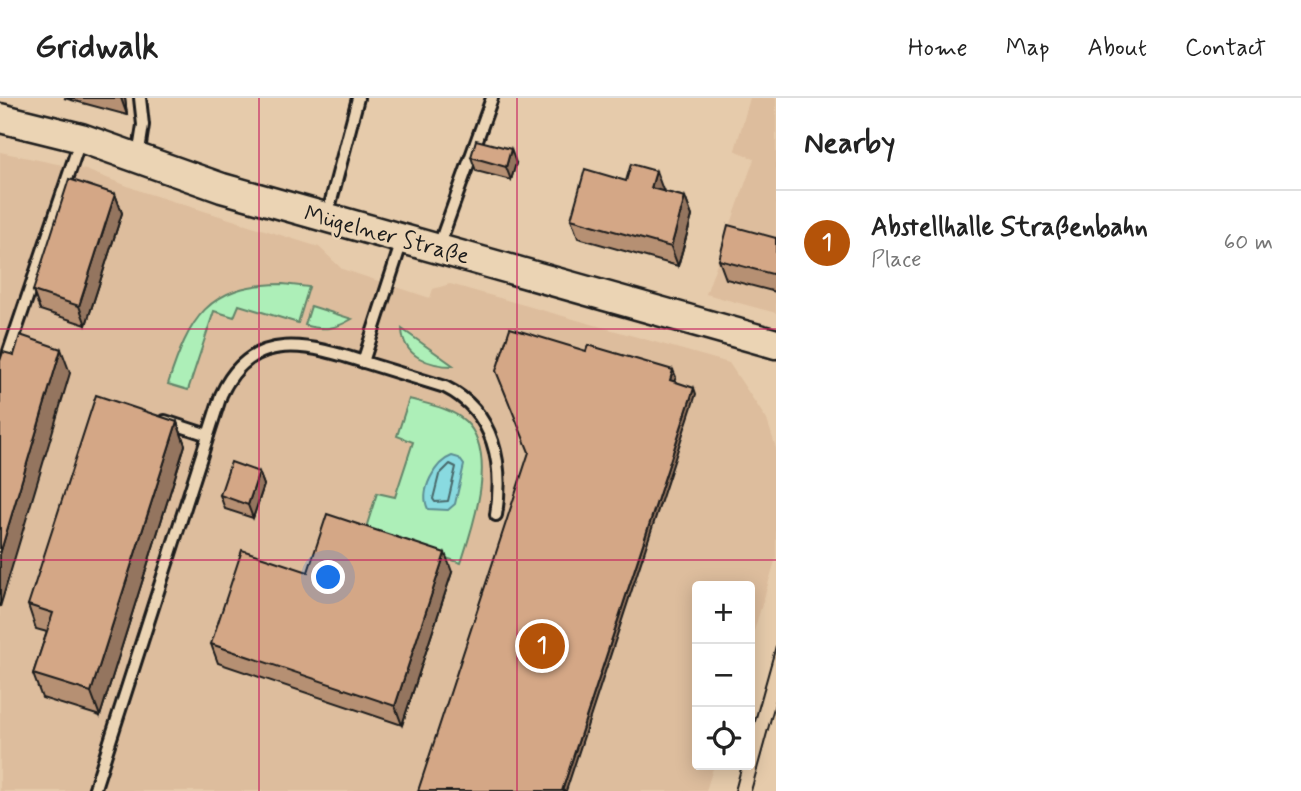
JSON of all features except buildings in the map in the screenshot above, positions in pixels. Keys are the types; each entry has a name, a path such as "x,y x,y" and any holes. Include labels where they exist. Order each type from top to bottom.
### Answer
{"street":[{"name":"Mügelner Straße","path":"0,118 81,138 222,188 776,344"}],"lane":[{"path":"138,157 143,125 140,98"},
{"path":"326,218 358,98"},
{"path":"438,248 492,98"},
{"path":"0,378 81,138"},
{"path":"363,362 403,238"},
{"path":"94,791 226,383 243,362 254,355 295,345 325,349 445,387 474,407 496,452 499,482 496,515"},
{"path":"151,416 208,435"}],"shaded area":[{"path":"750,98 776,98 776,313 706,294 754,159 735,150"},
{"path":"0,152 86,170 143,192 319,247 342,269 430,298 433,289 450,284 729,363 767,420 776,448 776,558 755,627 755,581 692,581 692,770 712,770 706,791 0,791"}],"green space":[{"path":"283,284 309,287 298,323 239,305 234,317 214,311 188,390 168,384 184,341 205,310 236,290"},
{"path":"311,306 352,319 329,328 305,325"},
{"path":"402,329 454,366 427,362 419,358 407,347"},
{"path":"409,399 453,413 465,421 475,435 482,470 480,490 477,510 461,563 365,531 377,493 395,497 413,442 397,436"}],"water":[{"path":"452,456 459,458 464,465 455,504 448,510 428,509 426,494 430,478 440,464"}],"tram line":[{"path":"755,721 776,646"},
{"path":"751,791 776,700"},
{"path":"735,791 741,770"}],"place":[{"name":"Abstellhalle Straßenbahn","path":"542,646"}]}
